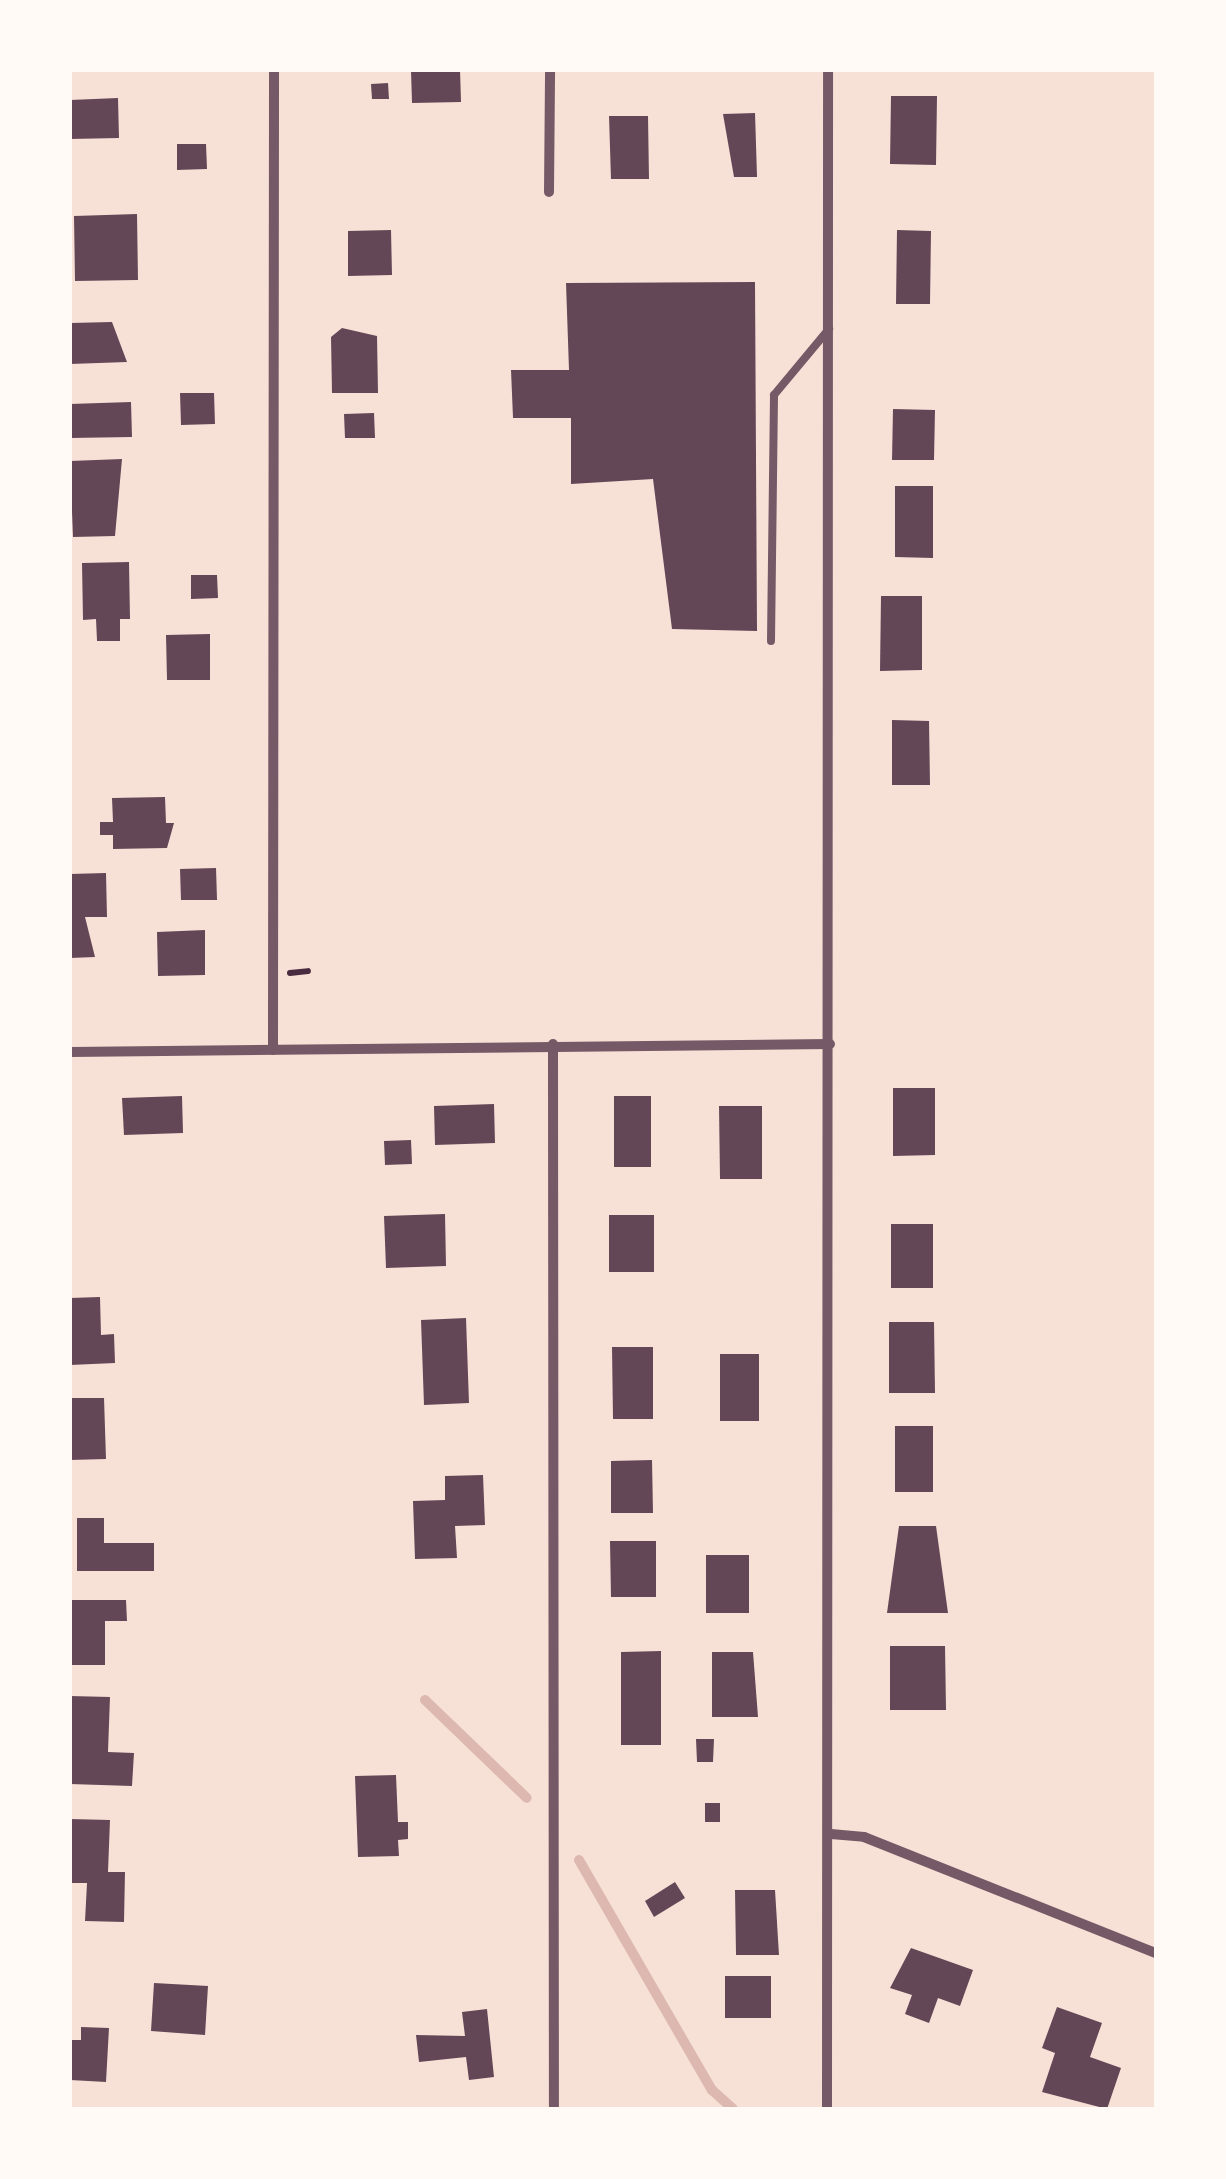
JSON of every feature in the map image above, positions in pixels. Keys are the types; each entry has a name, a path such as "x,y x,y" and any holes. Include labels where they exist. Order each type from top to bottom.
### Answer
{"street":[{"path":"272,1050 274,70"},
{"path":"549,192 550,70"},
{"path":"827,2109 831,1834 828,70"},
{"path":"553,1044 554,2109"},
{"path":"70,1052 830,1044"},
{"path":"831,1834 864,1837 1156,1953"}],"lane":[{"path":"772,642 774,395 829,329"}],"building":[{"path":"411,70 460,70 461,102 412,103"},
{"path":"388,83 389,99 372,99 371,84"},
{"path":"891,96 937,96 936,165 890,164"},
{"path":"118,98 119,138 70,139 70,100"},
{"path":"755,113 757,177 734,177 723,114"},
{"path":"609,116 648,116 649,179 611,179"},
{"path":"177,144 206,144 207,169 177,170"},
{"path":"137,214 138,280 75,281 74,216"},
{"path":"391,230 392,275 348,276 348,231"},
{"path":"897,230 931,231 930,304 896,304"},
{"path":"755,282 757,631 672,629 653,479 571,484 571,418 513,418 511,370 569,370 566,283"},
{"path":"112,322 127,362 70,364 70,323"},
{"path":"342,328 377,336 378,393 332,393 331,337"},
{"path":"180,393 214,393 215,424 181,425"},
{"path":"131,402 132,437 70,438 70,404"},
{"path":"893,409 935,410 934,460 892,460"},
{"path":"374,413 375,438 345,438 344,414"},
{"path":"122,459 115,536 73,537 70,461"},
{"path":"895,486 933,486 933,558 895,557"},
{"path":"129,562 130,619 120,619 120,641 97,641 96,619 83,620 82,563"},
{"path":"191,575 217,575 218,598 191,599"},
{"path":"881,596 922,596 922,670 880,671"},
{"path":"210,634 210,680 167,680 166,635"},
{"path":"892,720 929,721 930,785 892,785"},
{"path":"165,797 166,823 174,823 167,848 113,849 113,835 100,835 100,822 113,822 112,798"},
{"path":"216,868 217,900 181,900 180,869"},
{"path":"106,873 107,917 85,917 95,957 70,958 70,874"},
{"path":"205,930 205,975 158,976 157,932"},
{"path":"893,1088 935,1088 935,1155 893,1156"},
{"path":"182,1096 183,1133 124,1135 122,1098"},
{"path":"614,1096 651,1096 651,1167 614,1167"},
{"path":"494,1104 495,1143 435,1145 434,1106"},
{"path":"719,1106 762,1106 762,1179 720,1179"},
{"path":"411,1140 412,1164 385,1165 384,1141"},
{"path":"445,1214 446,1266 386,1268 384,1216"},
{"path":"609,1215 654,1215 654,1272 609,1272"},
{"path":"891,1224 933,1224 933,1288 891,1288"},
{"path":"100,1297 101,1335 114,1334 115,1363 70,1365 70,1298"},
{"path":"466,1318 469,1403 424,1405 421,1320"},
{"path":"889,1322 934,1322 935,1393 889,1393"},
{"path":"612,1347 653,1347 653,1419 613,1419"},
{"path":"720,1354 759,1354 759,1421 720,1421"},
{"path":"70,1398 104,1398 106,1459 70,1460"},
{"path":"895,1426 933,1426 933,1492 895,1492"},
{"path":"652,1460 653,1513 611,1513 611,1461"},
{"path":"483,1475 485,1525 455,1526 457,1558 415,1559 413,1501 445,1500 445,1476"},
{"path":"77,1518 104,1518 104,1543 154,1543 154,1571 77,1571"},
{"path":"899,1526 936,1526 948,1613 887,1613"},
{"path":"610,1541 656,1541 656,1597 611,1597"},
{"path":"706,1555 749,1555 749,1613 706,1613"},
{"path":"70,1600 126,1600 127,1621 105,1621 105,1665 70,1665"},
{"path":"890,1646 945,1646 946,1710 890,1710"},
{"path":"661,1651 661,1745 621,1745 621,1652"},
{"path":"712,1652 753,1652 758,1717 712,1717"},
{"path":"70,1696 110,1697 108,1752 134,1753 132,1786 70,1784"},
{"path":"696,1739 714,1739 713,1762 697,1762"},
{"path":"396,1775 398,1822 408,1822 408,1839 398,1840 399,1856 358,1857 355,1776"},
{"path":"705,1803 720,1803 720,1822 705,1822"},
{"path":"70,1819 110,1820 108,1872 125,1872 124,1922 85,1921 87,1883 70,1883"},
{"path":"675,1882 685,1898 654,1917 645,1901"},
{"path":"735,1890 775,1890 779,1955 736,1955"},
{"path":"911,1948 973,1970 960,2006 938,1998 929,2023 905,2014 912,1995 890,1988"},
{"path":"725,1976 771,1976 771,2018 725,2018"},
{"path":"154,1983 208,1986 205,2035 151,2031"},
{"path":"1057,2007 1102,2023 1090,2057 1121,2068 1107,2109 1042,2092 1055,2053 1042,2048"},
{"path":"487,2009 494,2077 469,2080 466,2057 419,2062 416,2035 465,2036 462,2012"},
{"path":"81,2027 109,2028 106,2082 70,2080 70,2040 81,2040"}],"waterway":[{"path":"425,1700 527,1798"},
{"path":"579,1860 712,2090 733,2109"}]}
